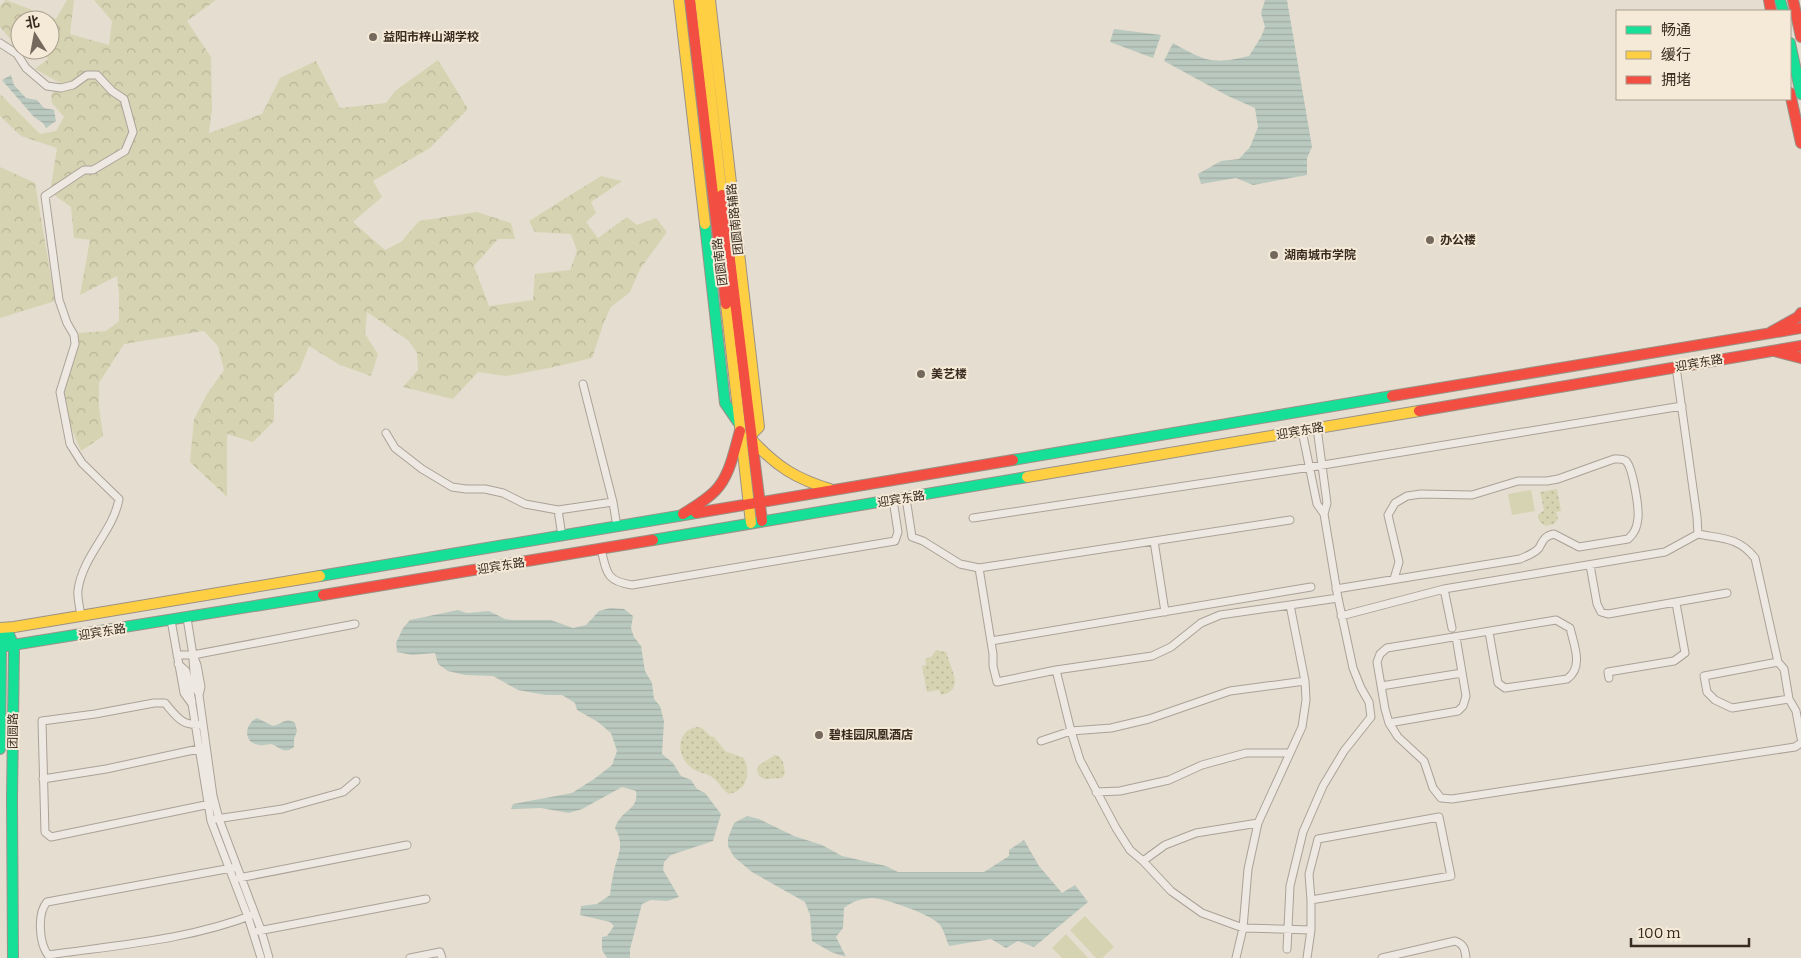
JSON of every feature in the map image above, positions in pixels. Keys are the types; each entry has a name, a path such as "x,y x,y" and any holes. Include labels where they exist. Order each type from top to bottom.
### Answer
{"main road":[{"path":"678,517 702,502 721,483 732,458 739,427 725,403 679,0"},
{"name":"团圆南路","path":"690,0 751,523"},
{"name":"团圆南路","path":"700,0 762,521"},
{"name":"团圆南路辅路","path":"710,0 759,427 752,437"},
{"path":"1793,0 1801,37"},
{"path":"1791,48 1801,94"},
{"path":"1791,98 1801,143"},
{"path":"1768,334 1798,317 1801,313"},
{"name":"迎宾东路","path":"3,628 678,517 1801,328"},
{"name":"迎宾东路","path":"0,647 601,549 1801,346"},
{"path":"1774,351 1801,358"},
{"path":"752,437 784,472 806,483 835,490"},
{"name":"团圆路","path":"3,628 14,646 12,799 13,958"},
{"name":"团圆路","path":"0,749 0,647 3,628"}],"street":[{"path":"0,43 17,54 26,68 47,86 62,88 73,85 87,75 97,75 112,91 124,99 133,132 125,151 93,170 84,170 45,196 59,300 67,323 74,334 75,344 60,392 70,444 82,463 119,499 117,511 86,562 77,591 81,616"},
{"path":"1676,367 1698,534"},
{"path":"583,384 613,502 617,527"},
{"path":"973,518 1310,467 1682,406"},
{"path":"1287,949 1290,886 1303,832 1323,786 1344,751 1371,717 1369,702 1353,668 1341,616 1324,514 1327,504 1317,428"},
{"path":"1302,431 1317,504 1324,514"},
{"path":"386,433 395,448 422,469 452,487 485,489 503,493 525,504 558,510 613,502"},
{"path":"1336,589 1520,559 1531,554 1548,535 1554,534 1579,547 1628,539 1634,534 1638,516 1631,469 1627,462 1622,459 1558,479 1518,481 1472,495 1421,494 1407,496 1394,503 1388,515 1399,562 1394,579"},
{"path":"906,498 912,537 923,541 960,564 979,568 1290,520"},
{"path":"601,549 606,572 617,583 632,585 873,546 895,541 898,532 893,500"},
{"path":"558,510 562,536"},
{"path":"1341,616 1444,589 1665,552 1698,534 1734,541 1746,547 1755,558 1778,662 1784,669 1789,700 1796,711 1801,738"},
{"path":"1154,541 1165,612"},
{"path":"1590,565 1597,604 1601,612 1608,614 1727,593"},
{"path":"979,568 997,682 1056,670 1152,656 1171,647 1201,624 1220,615 1338,598"},
{"path":"991,642 1311,587"},
{"path":"1444,589 1452,628"},
{"path":"1609,678 1608,672 1674,661 1685,653 1676,603"},
{"path":"1236,958 1243,928 1248,869 1258,823 1302,727 1306,700 1305,681 1290,605"},
{"path":"187,618 193,655 192,666 195,687 199,695 200,724 211,804 211,821 234,868"},
{"path":"170,620 178,663 186,671 192,704 200,724"},
{"path":"1488,632 1498,683 1505,688 1567,678 1573,675 1578,665 1570,628 1556,620 1387,648 1380,654 1377,662 1389,722 1398,737 1424,761 1433,788 1440,798 1449,800 1795,747 1801,743"},
{"path":"176,655 193,655 356,624"},
{"path":"1389,722 1458,711 1463,706 1466,696 1456,637"},
{"path":"1778,662 1704,676 1706,692 1716,700 1732,708 1789,700"},
{"path":"1056,670 1080,760 1096,792 1130,850 1171,890 1202,913 1243,928 1311,930"},
{"path":"1381,686 1462,673"},
{"path":"1041,741 1071,731 1111,728 1150,719 1230,691 1305,681"},
{"path":"200,724 179,720 165,703 154,703 42,721 45,832 51,837 211,804"},
{"path":"43,779 106,769 203,748"},
{"path":"1096,792 1120,791 1169,780 1202,765 1246,753 1290,753"},
{"path":"211,821 219,818 282,809 344,792 356,782"},
{"path":"211,804 219,818 237,878 251,915 261,930 269,958"},
{"path":"1307,958 1311,930 1309,874 1318,840 1439,817 1451,876 1311,900"},
{"path":"1143,861 1165,845 1196,833 1258,823"},
{"path":"237,878 407,845"},
{"path":"234,868 47,902 42,907 40,932 44,950 48,955 157,940 207,930 251,915"},
{"path":"253,933 426,899"},
{"path":"251,915 253,933 261,958"},
{"path":"1382,958 1455,941 1461,943 1466,958"},
{"path":"410,958 440,952 442,958"}],"green space":[{"path":"6,0 32,10 10,10 10,38 0,27 0,6"},
{"path":"67,0 74,0 70,34 109,45 112,21 94,0 216,0 187,21 211,57 212,109 209,133 262,114 280,78 316,61 340,108 386,103 395,91 438,60 468,109 430,148 373,181 382,197 353,222 385,250 401,242 419,221 477,212 511,223 515,239 498,239 474,266 489,306 533,300 535,274 570,270 577,251 571,234 535,232 529,221 601,176 622,181 591,202 596,213 586,222 598,238 627,217 637,225 656,218 667,232 640,269 630,292 611,307 592,358 506,376 478,372 453,399 403,387 418,370 417,353 409,341 367,312 365,334 378,354 371,376 340,365 309,346 299,371 274,394 274,421 253,442 227,434 227,497 190,462 194,419 207,394 224,370 218,346 204,331 124,344 99,383 99,407 103,436 81,451 63,408 66,378 75,356 79,333 106,331 119,321 117,276 80,295 90,240 74,238 71,207 50,192 57,148 21,136 0,116 0,94 40,134 56,131 64,117 52,103 51,95 60,83 35,69 47,60 60,60 60,12"},
{"path":"0,167 35,183 55,301 0,318"},
{"path":"1557,489 1561,511 1556,512 1558,519 1554,524 1545,526 1539,521 1538,515 1544,510 1540,492"},
{"path":"1531,490 1535,511 1512,515 1508,494"},
{"path":"936,650 946,652 955,682 953,689 941,695 939,690 927,692 922,666 926,665 925,659 931,657"},
{"path":"697,727 702,728 710,736 714,737 725,751 744,758 747,775 744,785 740,789 729,794 712,777 693,769 684,759 680,746 681,739 684,734"},
{"path":"775,755 780,757 783,762 785,773 782,778 765,779 759,776 757,770 759,765"},
{"path":"1085,916 1114,947 1102,958 1096,958 1070,930"},
{"path":"1066,934 1088,958 1062,958 1052,948"}],"shaded area":[{"path":"1265,0 1287,0 1312,147 1307,158 1307,175 1253,185 1236,178 1201,184 1198,174 1221,161 1239,159 1250,147 1258,127 1255,108 1228,96 1164,61 1173,43 1209,60 1217,61 1249,56 1265,27 1261,13"},
{"path":"1114,29 1161,35 1153,58 1110,42"},
{"path":"11,75 14,85 26,98 37,100 44,108 54,110 56,121 46,128 43,123 34,117 2,80"},
{"path":"610,608 624,609 633,616 631,628 634,637 641,646 645,671 652,683 654,699 660,706 664,721 662,754 673,763 681,776 691,780 697,789 705,793 721,814 713,841 671,855 664,862 663,870 679,897 667,901 651,900 642,904 630,949 630,958 607,958 602,950 602,937 607,936 614,926 610,922 580,915 581,906 597,904 610,895 620,845 615,828 621,817 635,803 636,791 622,787 582,809 569,813 541,808 511,809 513,804 572,793 594,779 612,765 617,751 611,733 598,722 577,710 575,703 562,695 546,695 518,690 493,676 465,675 448,671 438,664 435,653 412,655 397,652 396,643 403,628 410,620 458,610 467,613 489,611 505,619 513,620 551,620 573,628 586,625 599,611"},
{"path":"257,718 273,726 286,721 295,723 297,731 294,747 282,750 271,744 260,745 250,741 247,733 248,729 250,724"},
{"path":"747,816 759,819 794,836 822,845 842,856 886,866 898,872 984,872 1009,856 1009,850 1024,840 1039,866 1062,893 1075,885 1088,902 1034,947 1018,941 1006,948 991,939 949,946 944,932 936,921 887,901 872,898 860,900 844,908 843,928 836,937 846,957 831,952 812,941 810,915 805,902 752,872 734,857 728,846 728,838 734,823"}],"traffic: fast":[{"path":"1780,0 1783,10"},
{"path":"1791,48 1801,94"},
{"path":"705,224 725,403 738,422"},
{"path":"1013,460 1392,396"},
{"path":"653,540 1027,477"},
{"path":"320,576 696,513"},
{"path":"0,647 323,595"},
{"path":"6,628 14,646 12,799 13,958"},
{"path":"0,749 1,647 6,628"}],"traffic: slow":[{"path":"679,0 705,224"},
{"path":"700,0 722,195"},
{"path":"710,0 759,427 751,435"},
{"path":"726,304 751,523"},
{"path":"1027,477 1419,411"},
{"path":"752,440 787,470 807,481 830,489"},
{"path":"0,628 320,576"}],"traffic: jam":[{"path":"690,0 726,304"},
{"path":"1769,0 1771,10"},
{"path":"1793,0 1801,37"},
{"path":"1791,98 1801,143"},
{"path":"722,195 762,521"},
{"path":"1771,332 1798,317 1801,313"},
{"path":"1392,396 1801,328"},
{"path":"1419,411 1801,346"},
{"path":"1774,351 1801,358"},
{"path":"683,514 707,498 720,485 731,463 740,431"},
{"path":"696,513 1013,460"},
{"path":"323,595 653,540"}],"place":[{"name":"益阳市梓山湖学校","path":"373,37"},
{"name":"办公楼","path":"1430,240"},
{"name":"湖南城市学院","path":"1274,255"},
{"name":"美艺楼","path":"921,374"},
{"name":"碧桂园凤凰酒店","path":"819,735"}]}
